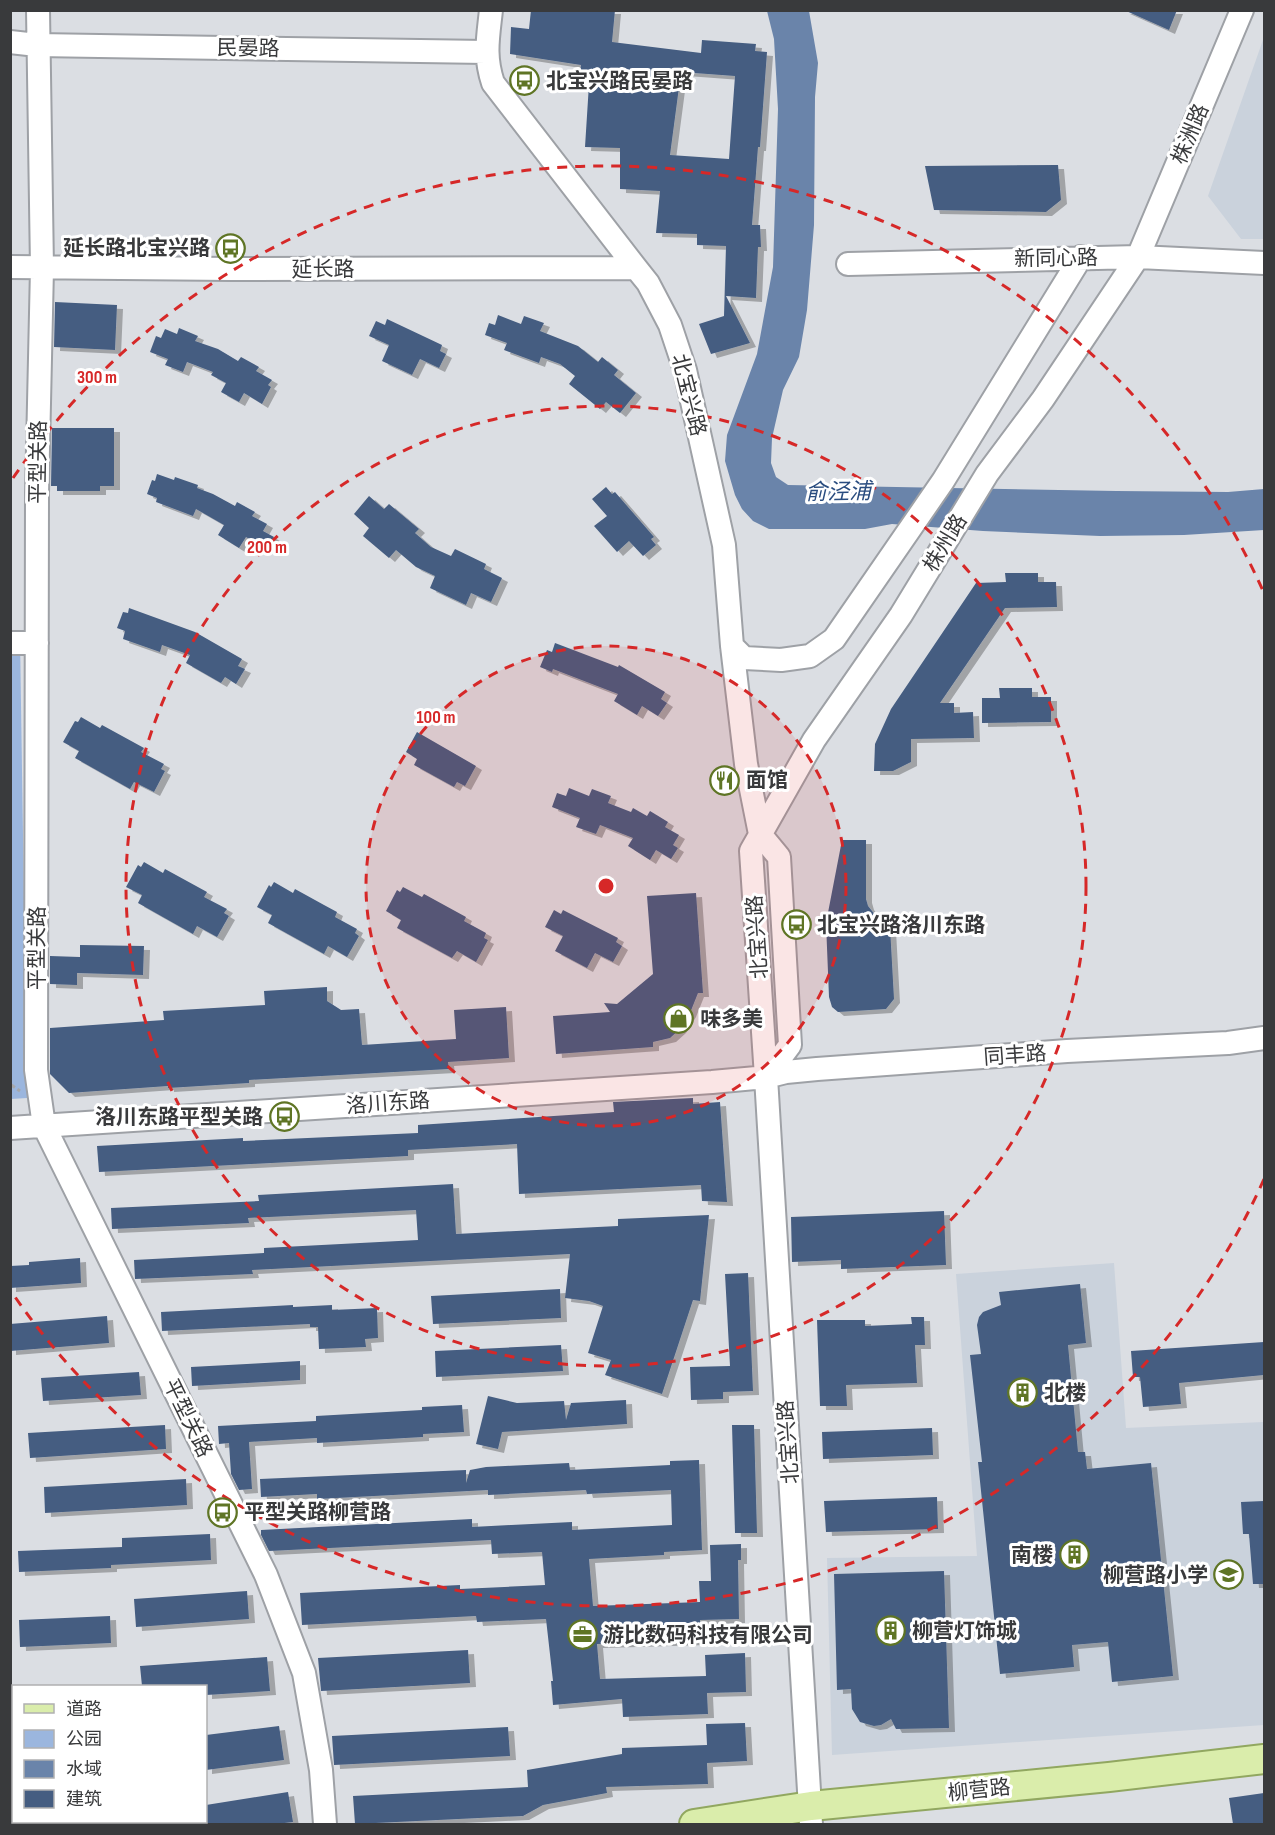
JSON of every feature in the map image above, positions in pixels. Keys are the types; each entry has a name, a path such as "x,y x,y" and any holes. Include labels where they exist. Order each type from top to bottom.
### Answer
{"main road":[{"name":"柳营路","path":"694,1824 811,1815 1264,1759"}],"street":[{"name":"平型关路","path":"38,10 42,268 37,493 36,1070 44,1126 266,1575 304,1673 321,1770 325,1824"},
{"name":"北宝兴路","path":"491,10 486,52 488,67 497,89 636,268 660,304 670,325 685,370 724,545 732,646 746,764 760,834 751,851 811,1815"},
{"name":"株洲路","path":"1138,257 1242,10"},
{"name":"民晏路","path":"10,42 37,45 486,52"},
{"name":"新同心路","path":"848,264 1081,257 1264,262"},
{"path":"732,646 744,658 781,660 810,656 834,639 943,481 1081,257"},
{"name":"株州路","path":"760,834 814,740 901,615 987,474 1043,399 1138,257"},
{"name":"延长路","path":"10,267 636,268"},
{"path":"10,643 37,643"},
{"name":"同丰路","path":"766,1077 786,1072 817,1069 1067,1051 1228,1043 1264,1038"},
{"name":"洛川东路","path":"10,1128 766,1077"}],"shaded area":[{"path":"1264,37 1264,239 1241,239 1208,196"},
{"path":"1114,1263 1126,1428 1264,1422 1264,1725 832,1755 827,1558 977,1556 956,1274"}],"green space":[{"path":"11,639 20,639 27,1098 11,1099"}],"water":[{"name":"俞泾浦","path":"767,11 809,11 818,63 815,97 814,225 807,310 799,357 783,390 772,438 771,463 776,477 788,485 1228,492 1264,489 1264,530 1184,535 1100,536 892,524 865,529 769,529 753,521 742,509 735,495 725,461 727,435 757,354 773,267 778,109 774,39"}],"building":[{"path":"531,10 615,10 612,42 701,53 702,40 756,44 755,51 767,52 752,225 760,225 761,247 758,247 756,298 726,296 750,343 711,354 699,324 724,316 726,246 697,245 697,234 656,233 660,191 620,189 620,148 585,147 589,84 579,83 581,65 510,54 511,27 529,29","holes":["681,72 735,76 729,159 670,155"]},
{"path":"1124,10 1177,10 1169,30"},
{"path":"1058,165 1061,200 1046,212 934,210 925,166"},
{"path":"55,302 117,305 115,350 54,347"},
{"path":"498,315 521,324 524,316 544,323 540,331 578,346 598,362 602,357 618,370 614,375 636,393 620,413 606,402 600,409 569,384 575,376 560,364 541,357 539,363 504,350 507,343 485,335 489,323 495,325"},
{"path":"387,319 442,345 440,351 446,354 439,368 420,359 412,375 382,361 389,345 369,336 376,321 385,325"},
{"path":"179,328 198,336 195,341 218,349 238,361 241,357 259,367 256,371 272,380 262,404 244,393 239,402 221,392 226,383 211,375 213,372 187,362 183,372 165,365 168,359 150,352 156,336 161,338 165,329 177,334"},
{"path":"52,428 114,428 114,486 100,486 100,491 57,491 57,486 51,486"},
{"path":"157,474 198,485 197,488 235,506 237,502 255,512 252,516 267,524 263,531 274,537 267,549 246,537 239,548 218,535 224,525 196,509 193,516 156,502 157,498 147,494"},
{"path":"606,487 612,494 615,492 654,537 651,539 656,545 643,556 629,541 617,552 594,526 607,516 592,499"},
{"path":"369,496 384,509 389,504 419,529 415,533 431,547 451,556 455,549 486,564 484,569 502,578 491,602 471,593 466,605 430,588 435,576 416,567 396,550 389,558 363,536 369,528 354,514"},
{"path":"1005,573 1038,573 1038,582 1056,582 1057,607 1005,608 940,703 954,703 954,713 973,712 974,738 911,739 911,762 893,771 874,771 875,744 891,709 976,583 1006,582"},
{"path":"129,608 195,632 242,659 238,666 245,669 236,684 225,677 221,683 186,663 190,655 162,645 160,652 123,639 125,631 117,628 123,612 128,613"},
{"path":"555,643 618,667 619,665 665,692 661,699 667,703 658,716 642,706 637,715 614,701 618,694 553,669 552,672 540,667 547,650 552,652"},
{"path":"999,688 1032,688 1032,697 1051,697 1051,722 982,723 982,698 1000,698"},
{"path":"81,717 100,728 102,725 144,748 141,752 164,764 161,769 165,771 154,792 134,782 130,789 75,758 79,751 63,742 75,721 78,722"},
{"path":"417,732 476,766 465,786 457,782 454,787 414,765 417,759 406,752"},
{"path":"569,788 589,796 592,789 611,796 608,803 631,812 633,808 647,816 650,811 668,822 665,827 679,835 673,845 678,848 671,859 656,850 650,860 628,846 633,838 600,825 596,834 576,827 580,818 552,807 557,793 566,796"},
{"path":"842,840 866,840 866,899 868,906 880,921 890,927 894,999 886,1009 838,1012 832,1007 829,997 826,923"},
{"path":"144,862 163,873 165,869 207,892 204,897 227,909 224,913 229,916 217,937 197,926 193,934 138,903 142,895 126,887 138,865 141,867"},
{"path":"274,882 293,893 295,889 337,912 335,917 357,929 355,933 359,936 347,957 328,946 324,954 268,923 272,915 257,907 269,885 271,887"},
{"path":"403,887 422,897 424,894 466,917 464,921 486,933 484,938 488,940 476,962 457,951 452,958 397,928 401,920 386,911 397,890 400,892"},
{"path":"696,893 703,993 698,993 680,1029 670,1038 653,1042 653,1047 556,1054 553,1016 610,1012 604,1003 617,1004 653,974 647,896"},
{"path":"554,910 561,914 563,910 618,938 616,942 622,946 613,962 595,953 587,968 555,951 563,936 545,927"},
{"path":"80,945 144,946 143,975 77,973 77,985 50,984 50,956 80,957"},
{"path":"327,987 327,1001 341,1010 359,1009 362,1045 456,1039 454,1010 506,1007 509,1058 448,1062 449,1069 69,1093 50,1074 50,1028 164,1020 163,1011 265,1005 264,991"},
{"path":"693,1098 693,1104 720,1102 727,1202 702,1201 701,1185 519,1194 517,1144 408,1150 408,1156 99,1172 97,1146 243,1138 243,1141 418,1133 418,1125 614,1112 613,1102"},
{"path":"453,1184 456,1234 618,1226 618,1219 709,1215 700,1301 693,1300 662,1394 605,1375 611,1360 588,1353 603,1306 589,1301 565,1298 570,1254 252,1270 253,1274 135,1279 134,1260 264,1253 264,1248 418,1240 416,1210 248,1218 249,1223 112,1229 111,1208 259,1201 258,1195"},
{"path":"944,1211 946,1265 841,1269 841,1260 792,1262 791,1217"},
{"path":"80,1258 81,1283 10,1288 10,1266 29,1265 29,1262"},
{"path":"748,1273 753,1391 723,1392 723,1399 691,1400 690,1367 730,1366 725,1274"},
{"name":"南楼","path":"1080,1284 1086,1343 1068,1345 1078,1452 1085,1452 1087,1469 1151,1463 1173,1676 1112,1682 1108,1642 1072,1645 1074,1667 1000,1674 978,1462 982,1462 970,1355 981,1354 977,1325 979,1317 983,1312 1001,1305 999,1292"},
{"path":"560,1289 561,1318 433,1324 431,1296"},
{"path":"293,1305 293,1307 332,1305 332,1310 377,1308 378,1338 365,1339 366,1347 319,1349 318,1327 310,1327 310,1324 162,1331 161,1312"},
{"path":"107,1316 109,1343 10,1351 10,1324"},
{"path":"911,1317 924,1317 925,1345 915,1345 917,1383 846,1385 847,1406 820,1406 817,1320 865,1320 865,1326 912,1324"},
{"path":"1264,1342 1264,1375 1179,1383 1181,1404 1143,1407 1140,1377 1133,1377 1131,1351"},
{"path":"561,1345 563,1371 436,1377 435,1351"},
{"path":"300,1361 300,1380 192,1386 191,1367"},
{"path":"139,1372 141,1395 43,1401 41,1378"},
{"path":"488,1396 517,1403 564,1401 566,1420 571,1403 626,1400 627,1424 502,1432 498,1449 476,1444"},
{"path":"462,1405 464,1432 423,1434 423,1437 317,1443 317,1438 249,1442 252,1489 239,1490 231,1474 229,1443 219,1444 218,1426 316,1421 316,1416 422,1410 422,1407"},
{"path":"165,1425 166,1449 30,1458 28,1433"},
{"path":"732,1425 754,1425 757,1533 735,1533"},
{"path":"932,1428 933,1455 823,1459 822,1432"},
{"path":"699,1460 702,1550 664,1552 664,1555 589,1559 593,1606 700,1602 699,1581 711,1581 710,1545 741,1544 741,1560 738,1560 739,1619 700,1620 701,1641 597,1644 600,1679 706,1676 705,1655 745,1653 746,1692 707,1693 708,1714 623,1717 622,1699 553,1705 551,1681 553,1681 546,1619 477,1622 476,1616 302,1625 300,1593 460,1585 460,1589 545,1585 542,1552 492,1554 491,1540 269,1551 261,1535 261,1530 472,1519 472,1527 572,1522 572,1530 672,1525 671,1490 587,1494 586,1490 488,1495 488,1490 317,1499 317,1494 261,1497 260,1479 466,1470 466,1483 470,1470 486,1467 569,1463 570,1470 670,1465 670,1461"},
{"path":"186,1479 187,1505 45,1513 44,1487"},
{"path":"937,1497 938,1529 826,1532 824,1501"},
{"path":"1264,1501 1264,1584 1253,1584 1249,1534 1243,1534 1241,1502"},
{"path":"210,1534 211,1560 19,1572 18,1551 122,1547 122,1538"},
{"name":"柳营灯饰城","path":"944,1571 949,1728 896,1729 891,1719 874,1726 860,1722 852,1709 851,1689 837,1690 834,1574"},
{"path":"247,1591 249,1619 136,1627 134,1599"},
{"path":"110,1616 111,1643 20,1647 19,1620"},
{"path":"468,1650 470,1683 321,1691 318,1658"},
{"path":"267,1657 270,1691 207,1695 207,1685 142,1685 140,1666"},
{"path":"745,1723 747,1761 707,1763 708,1784 606,1787 607,1793 543,1805 523,1816 355,1824 353,1796 528,1787 527,1770 622,1754 622,1748 707,1745 706,1724"},
{"path":"279,1726 284,1760 207,1770 207,1735"},
{"path":"508,1727 510,1756 334,1765 332,1736"},
{"path":"288,1792 293,1822 206,1824 207,1805"},
{"path":"1264,1793 1264,1824 1233,1824 1229,1798"}],"place":[{"name":"北宝兴路民晏路","path":"525,81"},
{"name":"延长路北宝兴路","path":"231,248"},
{"name":"面馆","path":"725,780"},
{"name":"北宝兴路洛川东路","path":"796,925"},
{"name":"味多美","path":"679,1019"},
{"name":"洛川东路平型关路","path":"284,1117"},
{"name":"北楼","path":"1023,1393"},
{"name":"平型关路柳营路","path":"223,1512"},
{"name":"南楼","path":"1074,1555"},
{"name":"柳营路小学","path":"1229,1575"},
{"name":"柳营灯饰城","path":"891,1631"},
{"name":"游比数码科技有限公司","path":"582,1635"}]}
